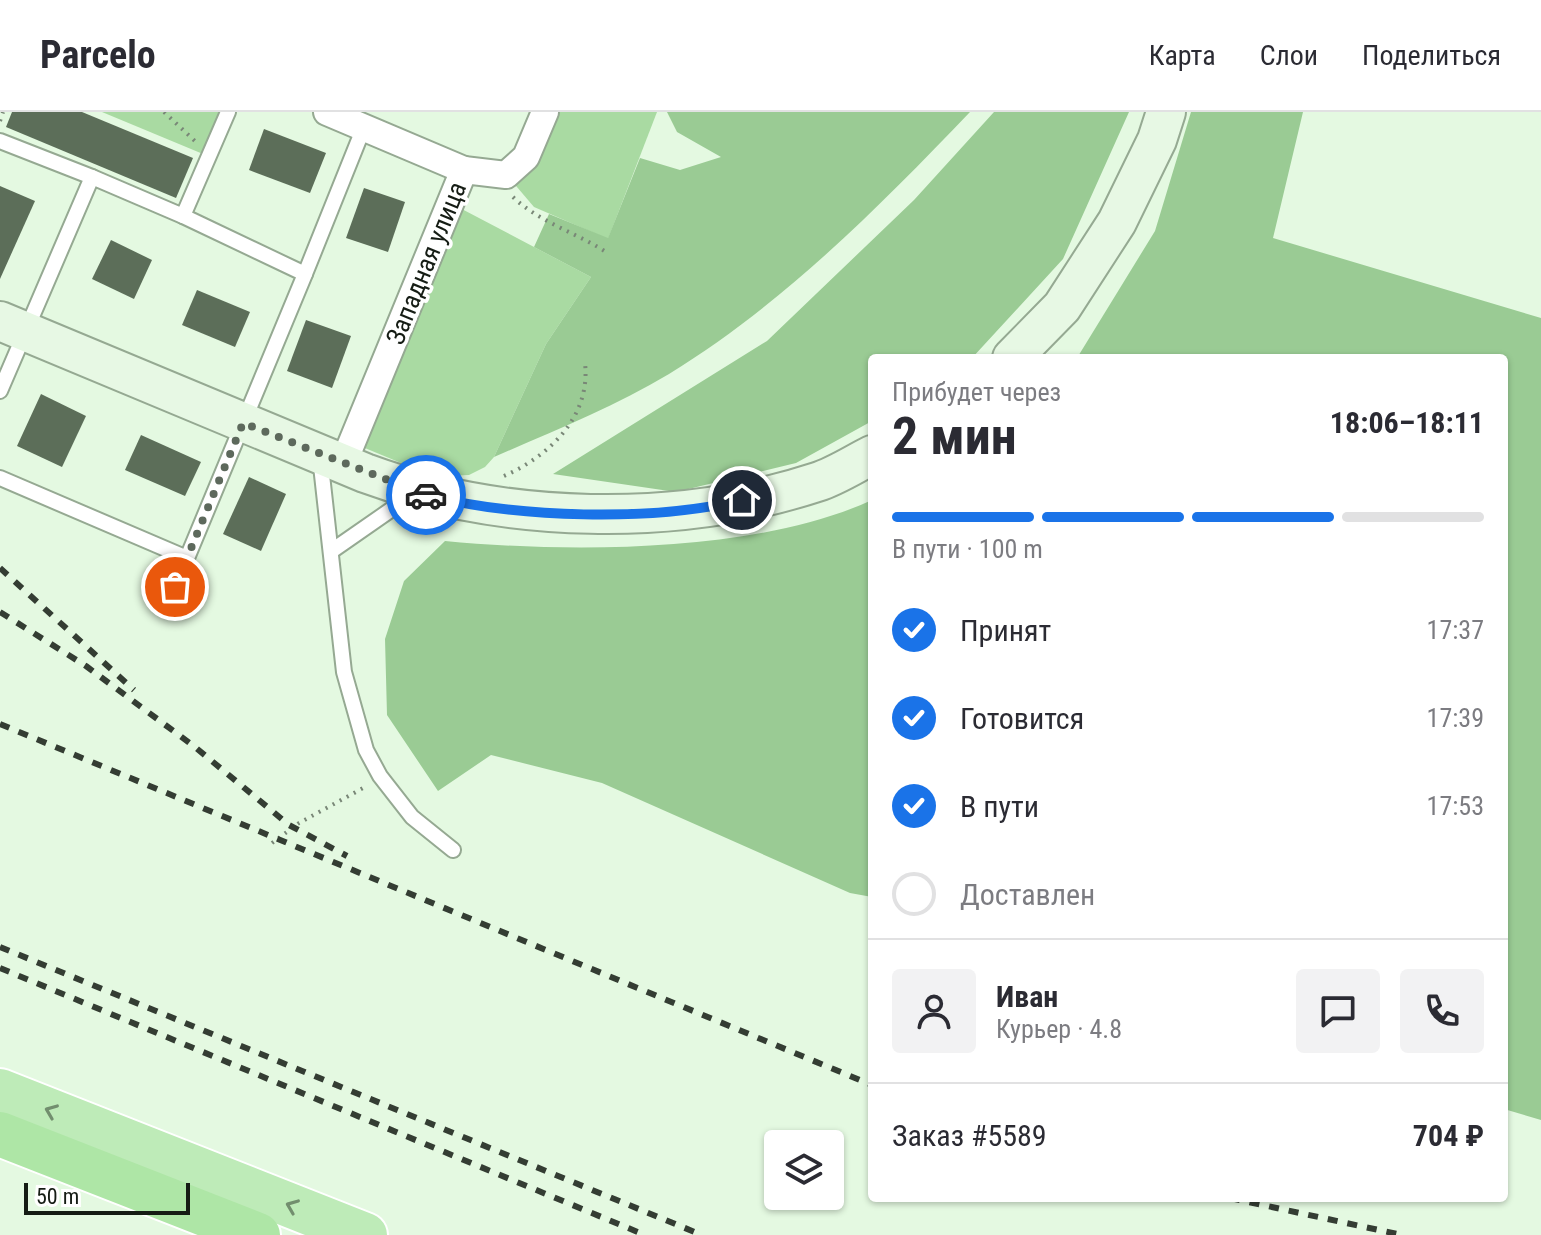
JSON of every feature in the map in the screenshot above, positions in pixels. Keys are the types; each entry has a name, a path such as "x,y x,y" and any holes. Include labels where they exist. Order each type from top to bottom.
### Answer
{"highway":[{"path":"0,1091 365,1235"},
{"path":"0,1134 258,1235"}],"main road":[{"path":"1016,354 1062,307 1117,222 1157,140 1166,112"},
{"path":"13,327 416,492 537,512 614,513 716,506 819,482 868,457"}],"street":[{"path":"327,112 464,170"},
{"name":"Западная улица","path":"332,459 464,170 506,175 526,157 545,112"}],"lane":[{"path":"183,216 228,112"},
{"path":"175,587 364,127"},
{"path":"0,141 183,216 305,274"},
{"path":"0,391 13,327 92,177"},
{"path":"332,459 333,550 339,636 348,693 366,750 380,776 412,817 453,850"},
{"path":"0,478 187,558"},
{"path":"333,550 416,492"}],"path":[{"path":"0,121 3,112"},
{"path":"164,112 194,142 212,150"},
{"path":"538,218 561,226 609,254"},
{"path":"502,477 557,442 567,432 578,410 585,363"},
{"path":"272,843 380,776"}],"green space":[{"path":"102,112 220,112 203,154"},
{"path":"555,112 657,112 608,239 534,207 511,180"},
{"path":"667,112 970,112 828,253 711,347 627,397 494,457 546,344 591,277 534,247 549,214 608,238 640,158 680,170 721,157 677,132"},
{"path":"994,112 1129,112 1063,259 976,354 868,354 868,423 796,463 676,492 553,474 767,341 914,200"},
{"path":"1191,112 1303,112 1273,238 1541,318 1541,1120 1508,1110 1508,354 1079,354 1155,231"},
{"path":"458,207 591,277 546,344 494,457 485,467 469,475 448,476 418,470 360,446"},
{"path":"868,501 868,896 850,893 602,783 491,755 438,791 387,715 385,639 404,581 445,541 549,547 663,545 774,530 826,517"}],"building":[{"path":"12,112 82,112 193,158 176,198 6,127"},
{"path":"264,129 326,153 310,193 249,170"},
{"path":"0,186 35,201 0,279"},
{"path":"364,188 405,202 388,252 346,238"},
{"path":"111,240 152,260 134,299 92,279"},
{"path":"197,290 250,312 235,347 182,325"},
{"path":"306,320 351,336 332,388 287,371"},
{"path":"41,394 86,416 62,467 17,446"},
{"path":"141,435 201,462 185,496 125,470"},
{"path":"249,477 286,494 261,551 223,534"}],"railway":[{"path":"0,568 134,690"},
{"path":"0,612 86,666 195,747 289,825 347,856"},
{"path":"0,724 868,1083"},
{"path":"0,947 702,1235"},
{"path":"0,968 645,1235"},
{"path":"1249,1202 1402,1235"}],"way so far":[{"path":"175,587 243,423 426,495"}],"route":[{"path":"426,495 537,512 614,513 716,506 742,500"}]}
